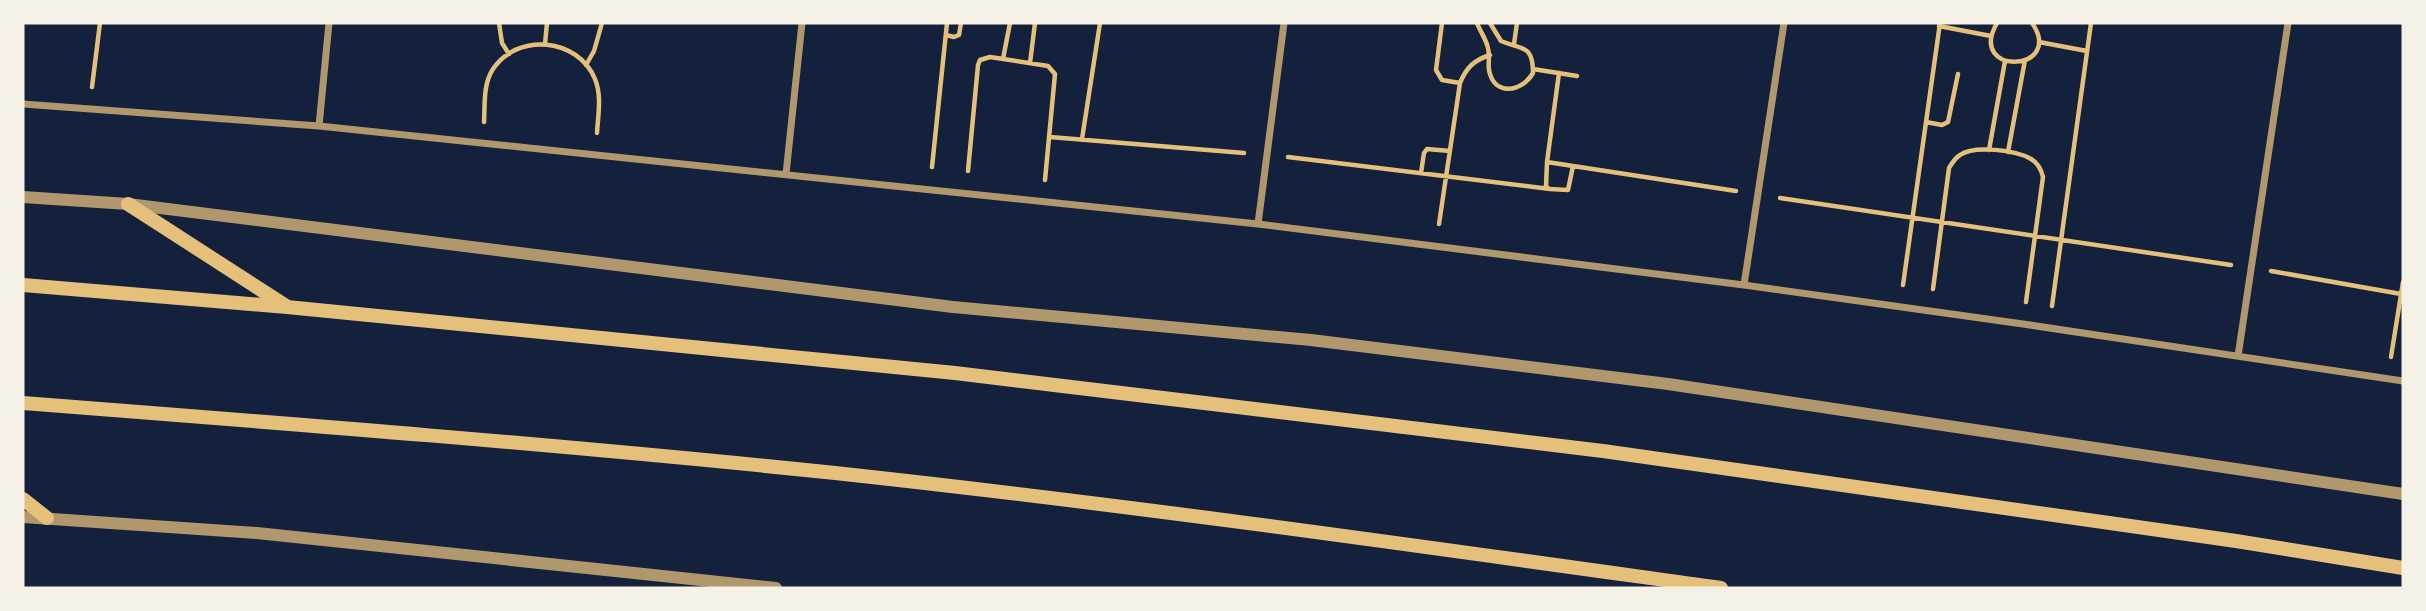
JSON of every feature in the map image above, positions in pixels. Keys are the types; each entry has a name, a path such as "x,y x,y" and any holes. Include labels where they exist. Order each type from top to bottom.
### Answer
{"main road":[{"path":"128,204 287,307"},
{"path":"23,285 287,307 955,373 1590,449 2236,541 2403,568"},
{"path":"23,402 397,432 836,474 1305,530 1721,588"},
{"path":"23,499 47,518"}],"street":[{"path":"319,126 329,23"},
{"path":"786,174 802,23"},
{"path":"1258,224 1284,23"},
{"path":"1744,285 1784,23"},
{"path":"2238,356 2288,23"},
{"path":"23,104 319,126 1258,224 1744,285 2403,381"},
{"path":"23,197 128,204 953,307 1311,340 1654,382 2024,435 2403,494"},
{"path":"23,517 257,533 776,588"}],"path":[{"path":"90,109 100,23"},
{"path":"499,23 502,43 509,54"},
{"path":"545,44 547,23"},
{"path":"586,65 594,51 602,23"},
{"path":"930,189 947,23"},
{"path":"946,35 958,35 961,23"},
{"path":"1003,59 1010,23"},
{"path":"1030,63 1035,23"},
{"path":"1083,139 1100,23"},
{"path":"1442,23 1436,70 1442,80 1460,83"},
{"path":"1477,23 1490,55 1489,71 1493,80 1500,87 1520,88 1534,74 1531,54 1523,47 1501,41 1490,23"},
{"path":"1514,44 1517,23"},
{"path":"1997,23 1991,36 1996,55 2015,63 2034,53 2039,42 2037,30 2032,23"},
{"path":"2049,328 2091,23"},
{"path":"1900,307 1940,24 1991,36"},
{"path":"2039,42 2087,51"},
{"path":"483,143 487,82 493,69 509,54 530,45 545,44 561,47 575,54 594,78 599,94 596,155"},
{"path":"1436,245 1460,83 1471,64 1490,55"},
{"path":"966,193 978,65 985,57 1048,66 1055,74 1044,200"},
{"path":"2008,152 2025,60"},
{"path":"1989,150 2005,61"},
{"path":"1533,69 1577,76"},
{"path":"1550,189 1545,185 1559,74"},
{"path":"1926,122 1945,124 1950,119 1958,74"},
{"path":"1050,137 1268,155 1568,190 1573,166"},
{"path":"1421,173 1427,149 1450,151"},
{"path":"1930,311 1946,177 1954,160 1969,150 2008,152 2031,159 2041,170 2043,185 2023,324"},
{"path":"1547,162 2251,268 2401,294"},
{"path":"2388,379 2403,282"}]}
